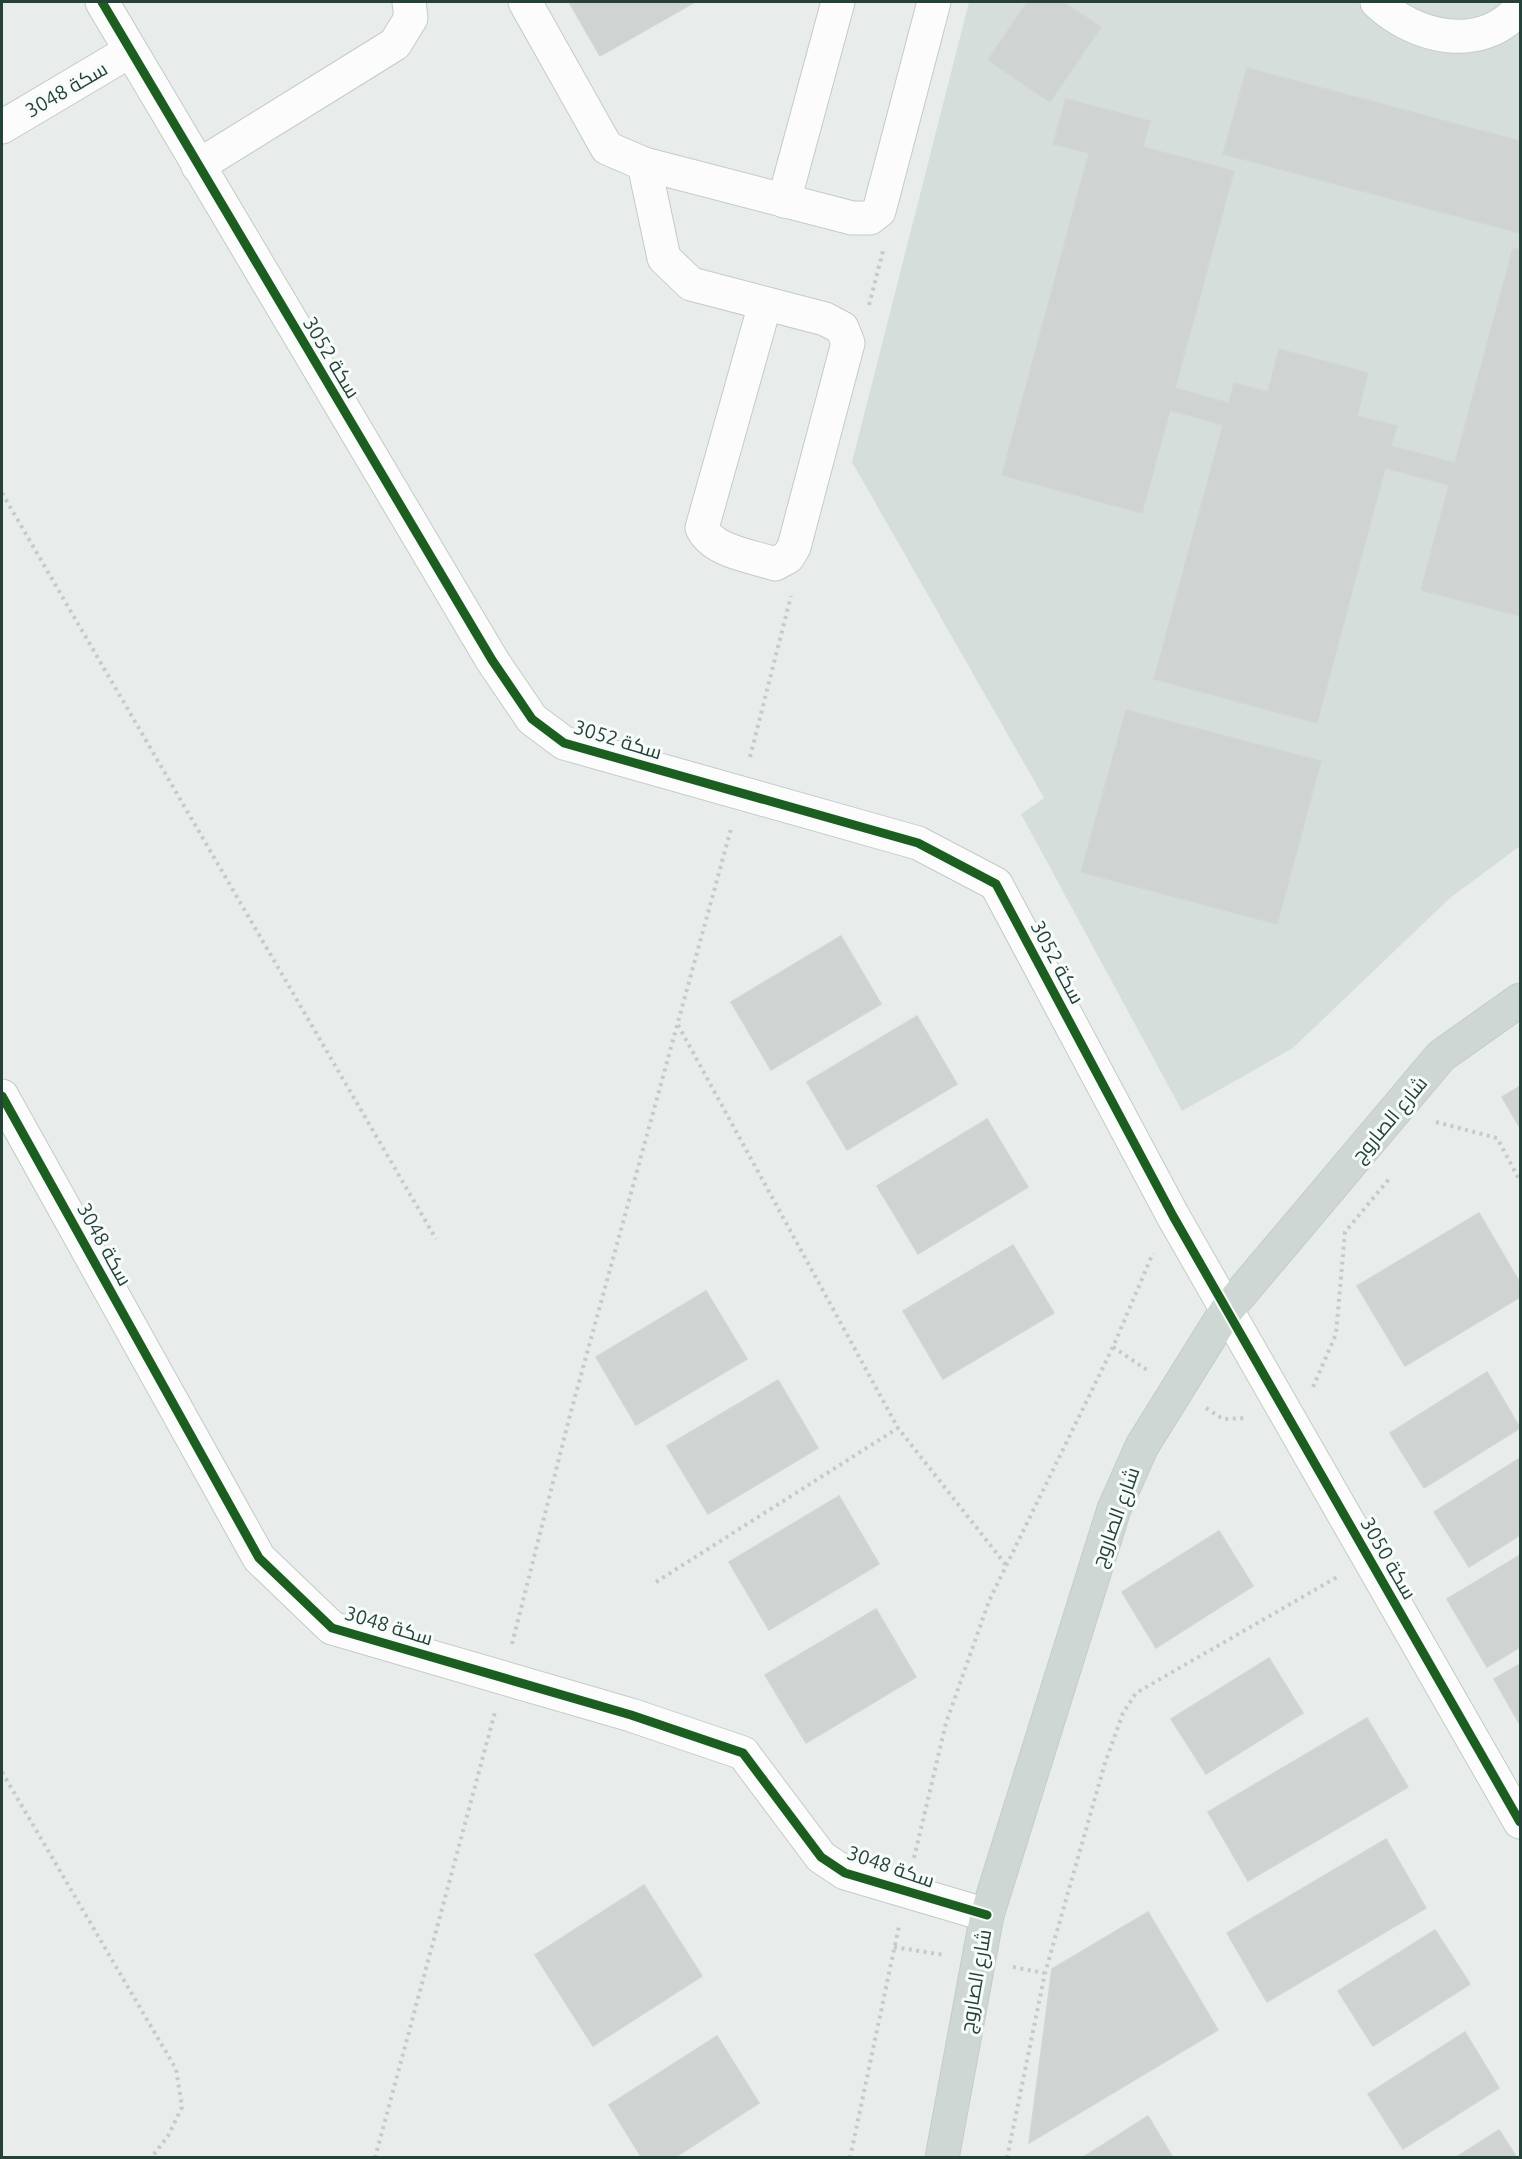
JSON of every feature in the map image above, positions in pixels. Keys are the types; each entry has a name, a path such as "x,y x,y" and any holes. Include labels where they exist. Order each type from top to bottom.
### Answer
{"main road":[{"name":"شارع الصاروج","path":"942,2157 987,1916 1114,1509 1142,1446 1226,1311 1441,1056 1521,1000"}],"street":[{"name":"سكة 3052","path":"102,2 492,660 532,719 564,743 918,843 996,884 1226,1311"},
{"path":"198,166 395,44 411,18 409,2"},
{"path":"525,2 607,148 644,164 852,218 870,218 879,211 934,2"},
{"path":"784,201 838,2"},
{"path":"1377,2 1389,13 1424,33 1459,38 1491,29 1521,8"},
{"name":"سكة 3048","path":"2,127 130,51"},
{"path":"644,164 664,258 691,284 825,319 842,328 848,343 794,547 788,557 776,564 721,546 707,539 702,528 765,304"},
{"name":"سكة 3048","path":"2,1096 259,1558 332,1628 631,1715 743,1753 821,1857 845,1873 987,1916"},
{"name":"سكة 3050","path":"1226,1311 1521,1822"}],"path":[{"path":"867,313 885,244"},
{"path":"2,493 436,1239"},
{"path":"375,2157 504,1678 570,1415 741,793 793,589"},
{"path":"677,1024 898,1428 1006,1565"},
{"path":"1430,1129 1437,1120 1497,1138 1521,1180"},
{"path":"1279,1404 1313,1387 1336,1334 1345,1232 1395,1172"},
{"path":"850,2157 906,1891 946,1723 989,1600 1113,1347 1149,1260 1173,1216"},
{"path":"656,1582 898,1428"},
{"path":"1007,2157 1045,1973 1105,1763 1123,1713 1136,1693 1369,1559"},
{"path":"2,1772 176,2069 182,2108 168,2136 151,2157"}],"shaded area":[{"path":"969,2 1520,2 1520,846 1450,898 1293,1048 1182,1111 1021,814 1044,798 852,462"}],"building":[{"path":"569,2 695,2 600,56"},
{"path":"1027,2 1063,2 1101,27 1050,102 988,60"},
{"path":"1247,68 1520,141 1520,233 1223,154"},
{"path":"1066,99 1150,121 1143,147 1234,171 1175,388 1229,403 1234,383 1268,392 1279,349 1368,373 1357,416 1397,426 1391,446 1455,463 1513,248 1520,250 1520,616 1421,590 1449,485 1385,468 1317,723 1154,679 1223,425 1170,410 1142,513 1002,475 1089,153 1053,144"},
{"path":"1126,710 1321,761 1277,924 1081,872"},
{"path":"841,936 881,1004 771,1070 731,1002"},
{"path":"917,1016 957,1084 847,1150 807,1082"},
{"path":"1520,1086 1520,1128 1502,1097"},
{"path":"987,1119 1028,1187 918,1254 877,1186"},
{"path":"1479,1213 1520,1283 1520,1297 1405,1366 1357,1286"},
{"path":"1013,1245 1054,1313 943,1379 903,1311"},
{"path":"706,1291 747,1359 636,1425 596,1357"},
{"path":"1487,1372 1520,1428 1424,1488 1390,1433"},
{"path":"778,1380 818,1448 708,1514 667,1446"},
{"path":"1520,1458 1520,1535 1469,1567 1434,1512"},
{"path":"839,1496 879,1564 769,1630 729,1562"},
{"path":"1219,1531 1253,1586 1156,1648 1122,1592"},
{"path":"1520,1555 1520,1647 1487,1667 1447,1599"},
{"path":"876,1609 916,1677 806,1743 765,1675"},
{"path":"1269,1658 1303,1713 1206,1774 1171,1719"},
{"path":"1520,1664 1520,1725 1494,1679"},
{"path":"1367,1718 1408,1787 1248,1881 1208,1812"},
{"path":"1386,1839 1426,1908 1267,2002 1227,1933"},
{"path":"644,1885 702,1976 593,2046 535,1955"},
{"path":"1148,1912 1218,2030 1029,2143 1052,1969"},
{"path":"1435,1930 1470,1984 1373,2046 1338,1991"},
{"path":"1465,2032 1499,2088 1403,2149 1368,2094"},
{"path":"717,2036 759,2103 674,2158 642,2158 609,2105"},
{"path":"1148,2116 1173,2158 1082,2158"},
{"path":"1499,2130 1517,2158 1455,2158"}],"cycle path":[{"path":"102,2 492,660 532,719 564,743 918,843 996,884 1173,1216 1520,1822"},
{"path":"2,1096 259,1558 332,1628 631,1715 743,1753 821,1857 845,1873 987,1915"}]}
